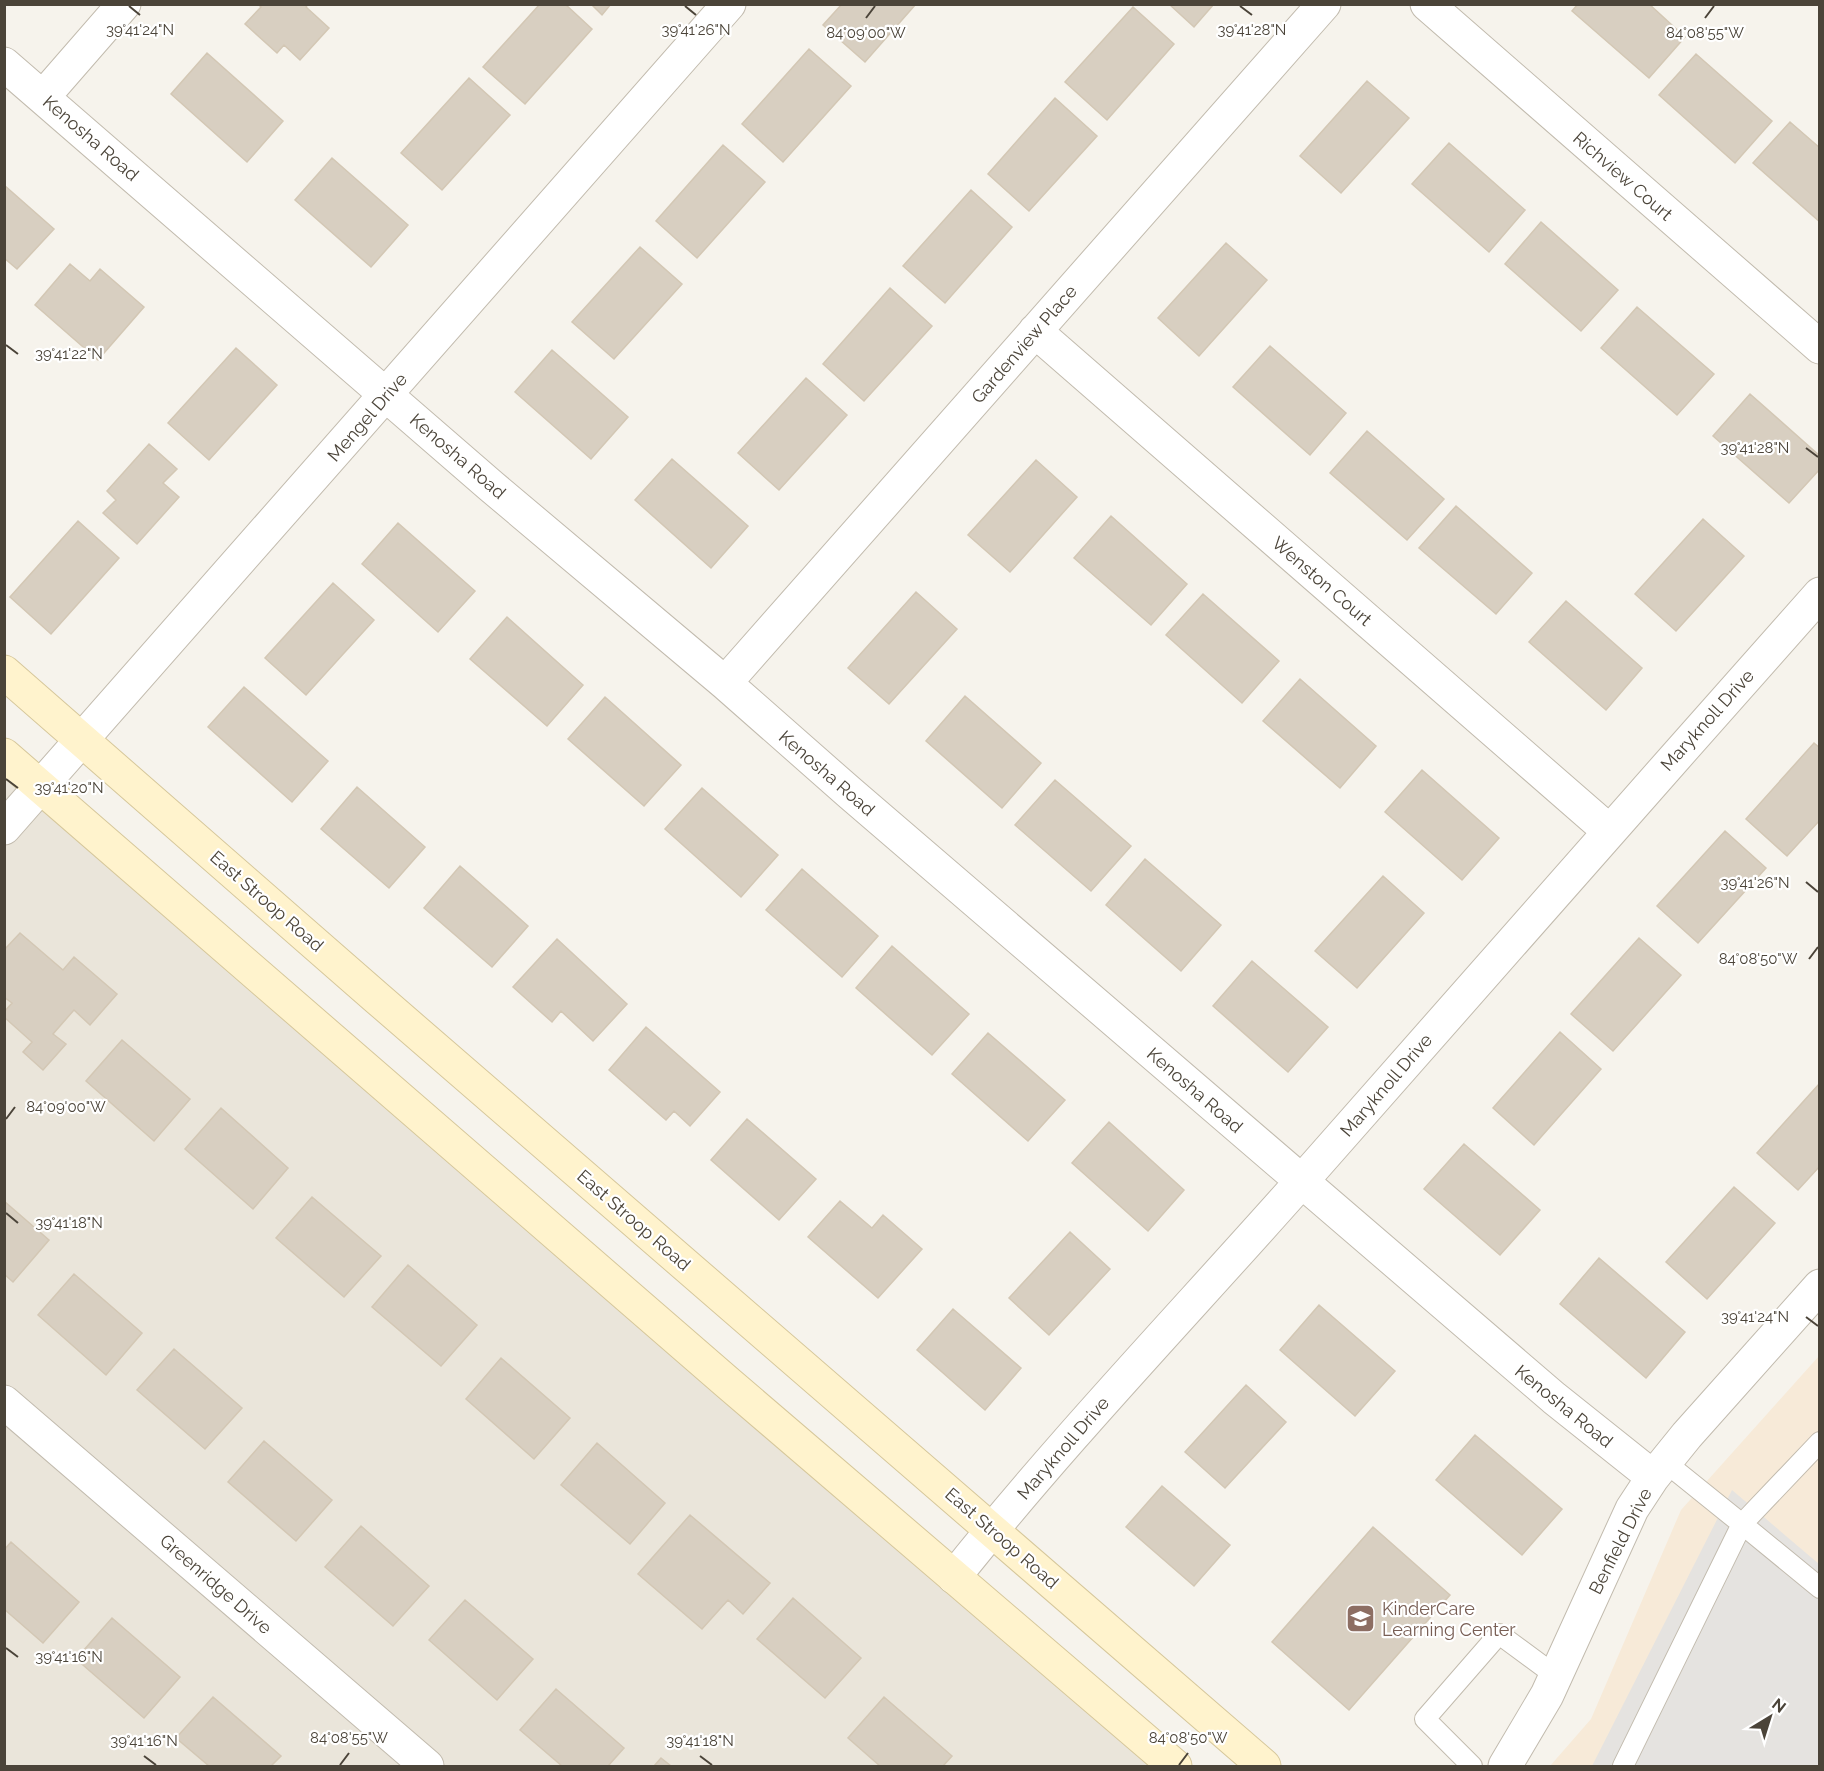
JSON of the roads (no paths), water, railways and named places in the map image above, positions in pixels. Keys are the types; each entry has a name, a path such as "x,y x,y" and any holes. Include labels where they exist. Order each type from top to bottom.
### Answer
{"main road":[{"name":"East Stroop Road","path":"4,672 1264,1767"},
{"path":"4,755 718,1376 1175,1767"}],"street":[{"path":"43,97 124,4"},
{"name":"Mengel Drive","path":"4,828 729,4"},
{"name":"Gardenview Place","path":"725,683 1324,4"},
{"name":"Richview Court","path":"1427,4 1820,347"},
{"name":"Kenosha Road","path":"4,64 500,494 725,683 877,817 1554,1398 1659,1470"},
{"name":"Wenston Court","path":"1035,331 1609,831"},
{"name":"Maryknoll Drive","path":"954,1577 992,1529 1820,594"},
{"name":"Benfield Drive","path":"1505,1767 1547,1695 1632,1509 1687,1435 1820,1286"},
{"name":"Greenridge Drive","path":"4,1402 427,1767"}],"lane":[{"path":"1623,1767 1742,1524 1820,1442"},
{"path":"1659,1470 1742,1524 1820,1588"},
{"path":"1472,1767 1425,1719 1499,1634 1556,1676"}],"place":[{"name":"KinderCare Learning Center","path":"1361,1618"}]}
